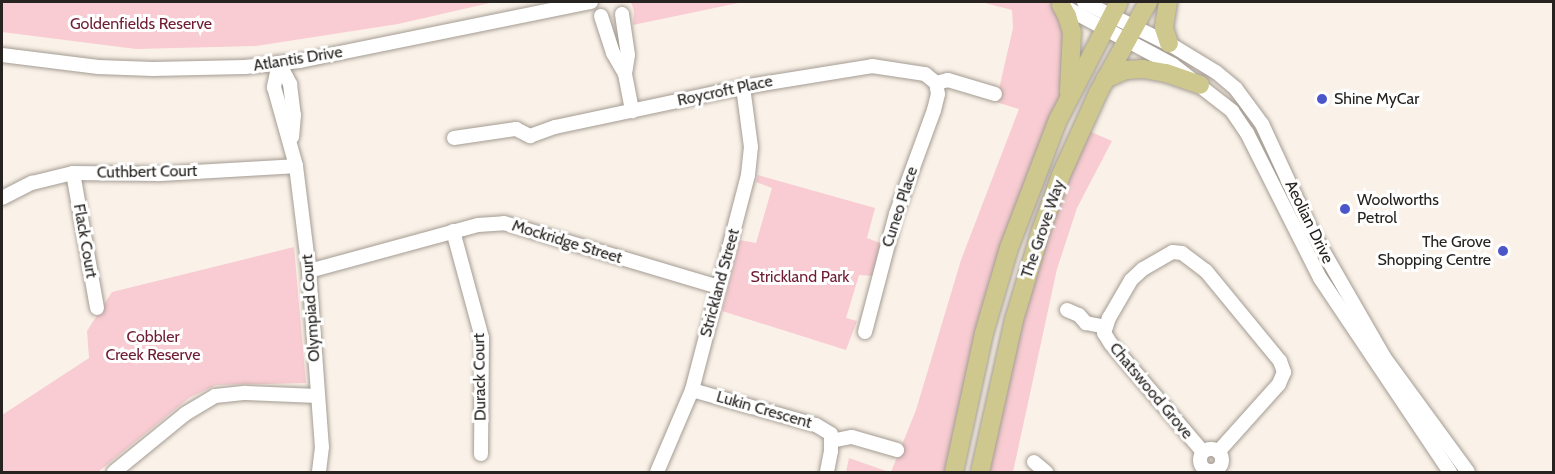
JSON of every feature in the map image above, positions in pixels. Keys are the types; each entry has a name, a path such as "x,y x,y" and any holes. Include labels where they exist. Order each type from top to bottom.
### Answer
{"main road":[{"name":"The Grove Way","path":"980,472 1001,371 1027,275 1061,175 1105,80 1148,2"},
{"path":"1168,2 1164,28 1169,43"},
{"path":"1057,3 1067,16 1072,32 1068,99"},
{"name":"The Grove Way","path":"954,472 984,333 1009,248 1040,163 1068,99 1112,15"},
{"path":"1105,80 1126,70 1143,69 1166,73 1200,85"}],"street":[{"path":"591,2 594,10 601,16 613,53 625,74 632,111"},
{"name":"Atlantis Drive","path":"2,55 98,67 153,69 279,63 591,2"},
{"path":"601,16 616,18 622,14 630,2"},
{"path":"1084,2 1112,15"},
{"path":"1057,3 1112,15"},
{"path":"622,14 628,55 625,74"},
{"name":"Aeolian Drive","path":"1112,15 1130,32 1232,111 1247,134 1320,278 1450,472"},
{"name":"Aeolian Drive","path":"1130,32 1169,43 1207,66 1236,89 1262,124 1311,230 1383,357 1468,472"},
{"name":"Olympiad Court","path":"279,63 274,87 296,166 309,271 322,447 319,472"},
{"name":"Roycroft Place","path":"454,138 516,129 530,136 555,127 743,87 872,66 925,74 936,83 948,80 995,94"},
{"name":"Cuneo Place","path":"864,332 896,214 934,110 938,94 936,83"},
{"name":"Strickland Street","path":"657,472 692,390 749,166 751,147 743,87"},
{"name":"Cuthbert Court","path":"2,198 32,183 73,173 159,174 296,166"},
{"name":"Flack Court","path":"73,173 97,308"},
{"name":"Mockridge Street","path":"309,271 453,231 478,225 504,223 719,287"},
{"name":"Durack Court","path":"453,231 482,338 481,454"},
{"name":"Chatswood Grove","path":"1203,452 1104,333 1131,279 1143,269 1173,252 1182,253 1206,271 1280,362 1284,372 1280,384 1218,452"},
{"name":"Chatswood Grove","path":"1066,310 1079,315 1086,324 1106,327"},
{"name":"Lukin Crescent","path":"692,390 816,425 831,434 827,472"},
{"path":"114,472 185,414 215,396 246,393 318,396"},
{"path":"831,441 852,437 897,450"},
{"path":"1211,449 1218,452 1221,457 1222,470 1210,472 1200,470 1199,460 1203,452 1211,449"},
{"path":"1034,462 1046,472"}],"green space":[{"name":"Goldenfields Reserve","path":"2,2 494,2 398,24 256,46 136,49 2,32"},
{"path":"631,2 743,2 633,25 634,11"},
{"path":"981,2 1063,2 1069,99 1040,163 954,472 891,472 916,410 961,260 1019,109 996,102 1013,28 1012,10"},
{"path":"1082,128 1112,141 1077,208 1057,269 1013,472 980,472 1012,327"},
{"name":"Strickland Park","path":"758,175 875,208 867,238 880,243 873,276 859,275 846,318 857,321 846,350 722,311 740,240 756,243 772,188 756,182"},
{"name":"Cobbler Creek Reserve","path":"294,247 306,383 216,385 189,398 98,472 2,472 2,415 89,358 87,331 112,292"},
{"path":"849,458 889,472 846,472"}],"place":[{"name":"Shine MyCar","path":"1322,99"},
{"name":"Woolworths Petrol","path":"1345,209"},
{"name":"The Grove Shopping Centre","path":"1503,251"}]}
